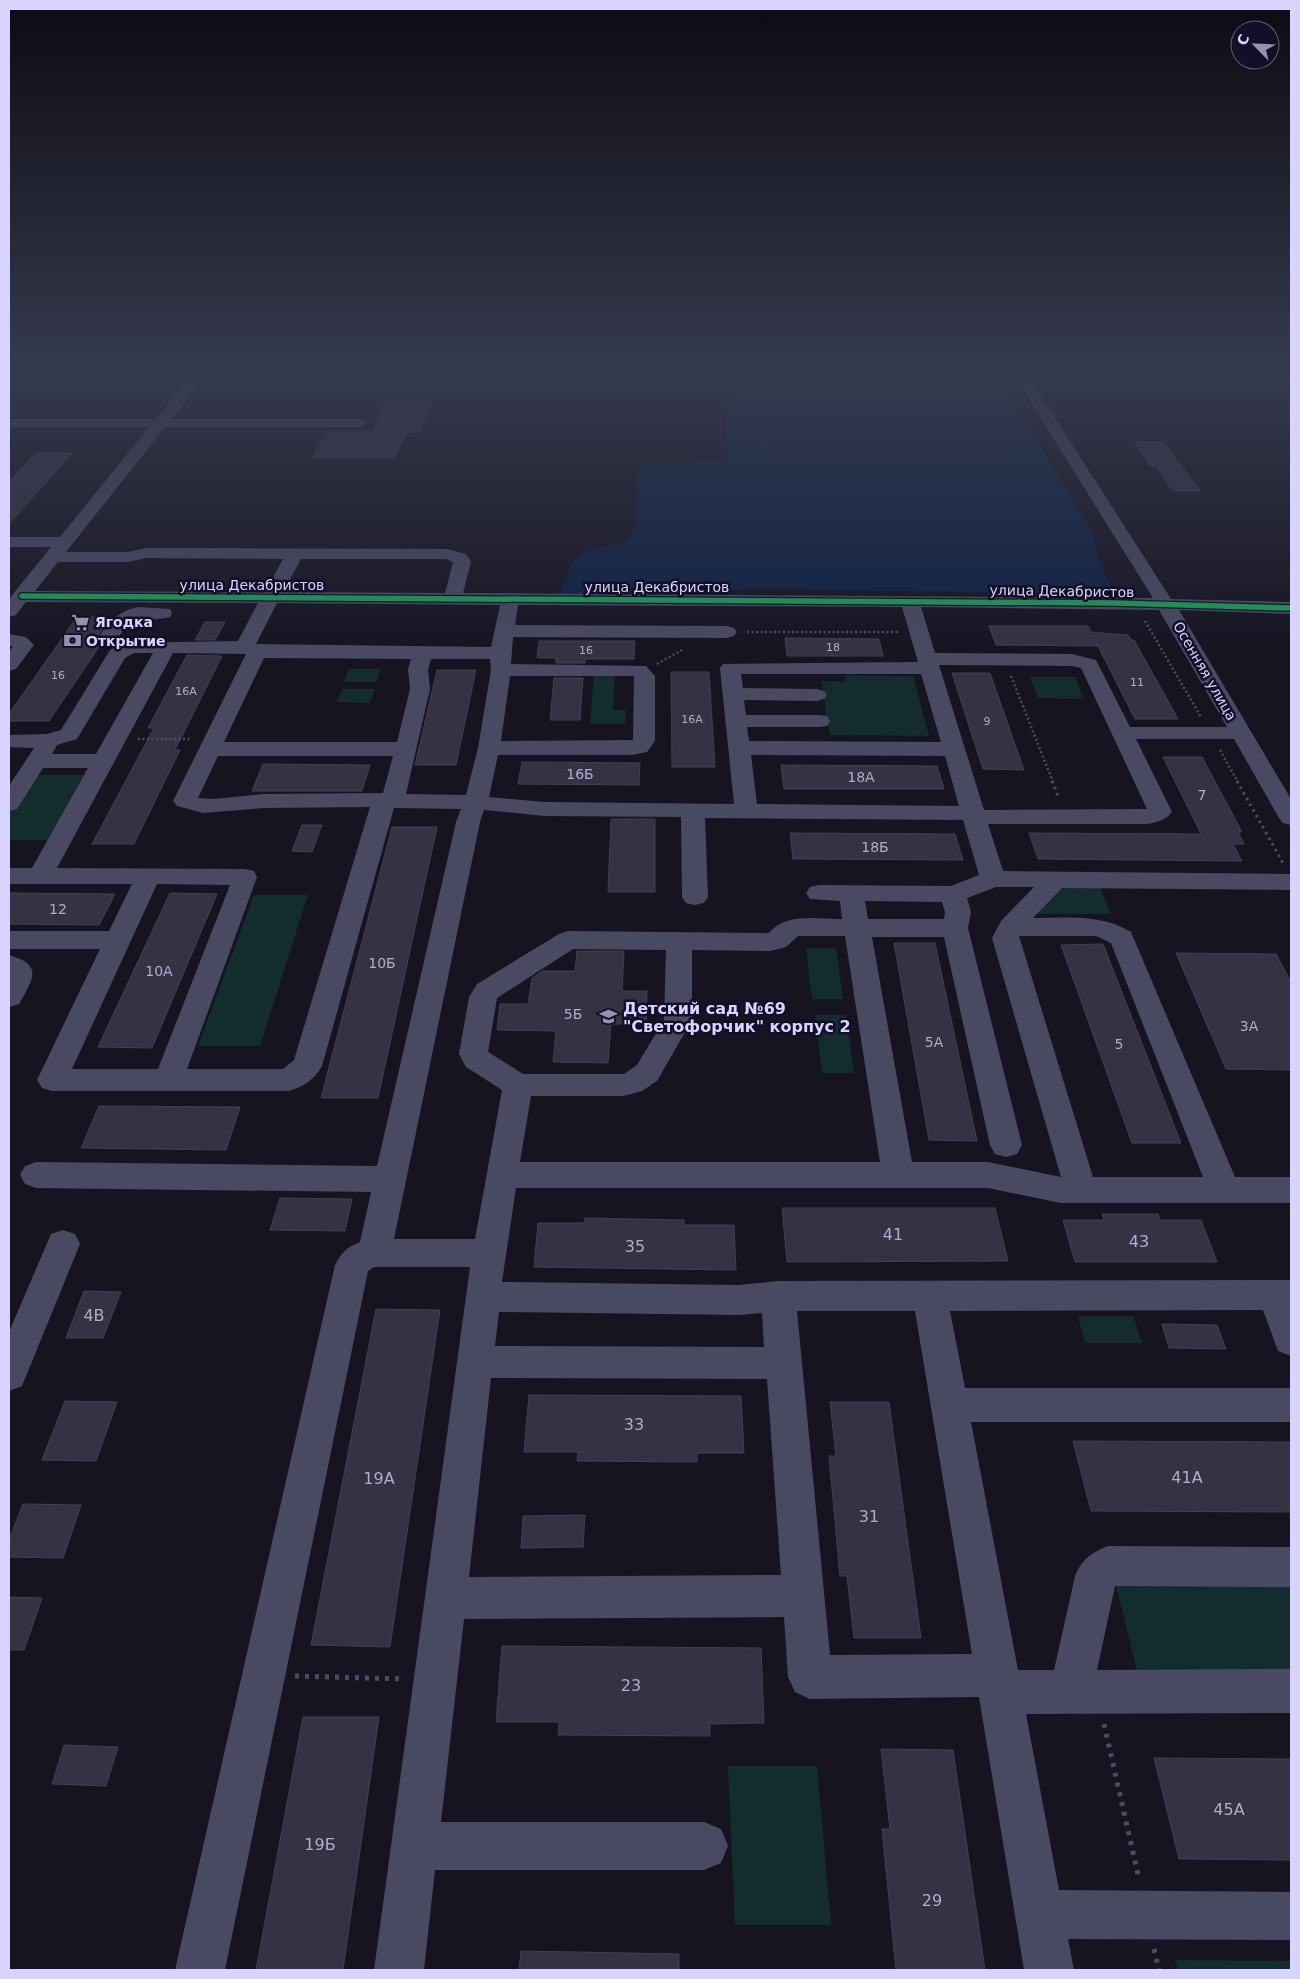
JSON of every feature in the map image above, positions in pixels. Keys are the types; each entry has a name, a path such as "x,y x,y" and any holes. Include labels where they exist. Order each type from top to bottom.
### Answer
{"street":[{"path":"9,611 126,466"},
{"name":"Осенняя улица","path":"1078,466 1166,605 1291,818"},
{"path":"9,542 66,542"},
{"path":"53,557 128,557 146,553 454,556 460,558 462,562 450,606"},
{"path":"295,553 279,584 264,605 251,649 212,744 185,801 192,805 216,806 260,801 476,801 545,809 693,809 1066,818 1148,818 1160,812 1089,664 1072,660 1005,659 928,664 730,668"},
{"name":"улица Декабристов","path":"22,596 264,605 450,606 510,599 910,602 1291,608"},
{"path":"374,1253 468,822 476,801 489,748 510,599"},
{"path":"723,600 746,810"},
{"path":"910,602 993,879"},
{"path":"110,635 121,618 133,614 264,605"},
{"path":"504,631 726,632"},
{"path":"9,640 19,641 24,645 9,665"},
{"path":"9,741 49,741 68,734 117,654 130,647 422,653 500,661 639,670 645,676 644,741 638,747 489,748"},
{"path":"40,876 166,647"},
{"path":"148,876 116,940 52,1080 289,1080 307,1066 388,801 406,749 420,689 418,669 422,653"},
{"path":"733,694 817,695"},
{"path":"775,695 778,721"},
{"path":"736,720 819,721"},
{"path":"1123,733 1241,733"},
{"path":"9,804 49,741"},
{"path":"212,744 406,749"},
{"path":"740,748 954,749"},
{"path":"36,761 102,761"},
{"path":"693,809 695,898"},
{"path":"9,876 245,877 168,1081"},
{"path":"819,893 953,894 993,879 1291,882"},
{"path":"1055,880 1010,927 1005,938 1082,1190"},
{"path":"852,894 898,1175"},
{"path":"953,894 958,912 955,928 1006,1145"},
{"path":"679,941 678,1020 652,1065 640,1079 623,1085 518,1085 476,1059 473,1054 483,997 487,992 568,940 679,941 771,942 777,941 785,931 795,927 955,928"},
{"path":"1010,927 1096,927 1107,929 1122,938 1224,1190"},
{"path":"9,940 116,940"},
{"path":"9,964 20,970 20,976 9,997"},
{"path":"399,1970 489,1253 504,1175 518,1085"},
{"path":"36,1174 390,1179"},
{"path":"504,1175 988,1175 1061,1190 1291,1190"},
{"path":"9,1374 63,1244"},
{"path":"200,1970 352,1265 361,1256 374,1253 489,1253"},
{"path":"484,1297 739,1300 778,1296 1283,1295 1291,1340"},
{"path":"778,1296 810,1677 998,1683 1084,1690 1291,1691"},
{"path":"930,1296 1049,1970"},
{"path":"476,1362 784,1363"},
{"path":"949,1404 1291,1405"},
{"path":"1084,1690 1095,1576 1108,1566 1291,1567"},
{"path":"446,1598 802,1596"},
{"path":"414,1846 704,1846"},
{"path":"1039,1914 1291,1916"}],"path":[{"path":"726,632 918,632"},
{"path":"1005,659 1066,818"},
{"path":"115,739 212,744"},
{"path":"264,1675 435,1680"},
{"path":"1084,1690 1147,1915 1159,1970"}],"green space":[{"path":"349,669 381,669 377,682 344,682"},
{"path":"594,673 615,673 613,710 626,710 625,724 590,724"},
{"path":"845,675 913,676 929,736 830,735 821,681 846,682"},
{"path":"1030,677 1075,677 1084,699 1038,698"},
{"path":"342,689 375,689 370,703 337,702"},
{"path":"32,775 90,775 52,840 9,840 9,812"},
{"path":"1060,885 1099,885 1111,914 1035,914"},
{"path":"254,895 308,895 260,1046 198,1046"},
{"path":"806,948 836,948 843,999 812,999"},
{"path":"815,1015 846,1015 854,1073 822,1073"},
{"path":"1078,1316 1133,1316 1142,1343 1085,1343"},
{"path":"1116,1586 1291,1586 1291,1675 1138,1675"},
{"path":"728,1766 817,1766 831,1925 735,1925"},
{"path":"1175,1960 1291,1961 1291,1970 1178,1970"}],"water":[{"path":"640,466 1053,466 1092,532 1100,562 1115,594 754,589 664,594 561,594 571,565 577,557 591,550 628,540 636,520"}],"building":[{"path":"24,466 60,466 9,524 9,482"},
{"path":"1156,466 1182,466 1201,491 1173,491"},
{"path":"77,617 101,617 98,621 109,621 98,635 103,641 49,721 9,721 9,714"},
{"path":"205,622 225,622 215,640 195,640"},
{"path":"989,626 1088,626 1091,632 1128,635 1131,640 1134,640 1178,719 1135,719 1097,644 1098,646 996,645"},
{"path":"785,638 879,639 883,656 787,656"},
{"path":"539,641 635,641 634,659 585,659 585,663 556,663 556,658 537,658"},
{"path":"187,655 222,656 175,750 180,750 134,844 92,844 154,728 148,728"},
{"path":"437,670 476,670 456,765 415,765"},
{"path":"671,672 709,672 715,767 672,767"},
{"path":"952,673 990,673 1024,770 983,769"},
{"path":"554,678 583,678 580,720 550,720"},
{"path":"1163,757 1202,757 1242,832 1238,832 1244,844 1233,844 1242,861 1038,859 1029,833 1201,834"},
{"path":"522,762 640,763 639,785 518,784"},
{"path":"263,764 370,765 362,791 252,791"},
{"path":"781,765 937,766 944,789 784,789"},
{"path":"611,819 655,819 655,892 608,892"},
{"path":"302,825 322,825 312,852 292,851"},
{"path":"392,827 437,827 378,1098 321,1098"},
{"path":"790,833 955,834 963,860 793,859"},
{"path":"9,893 115,894 99,925 9,924"},
{"path":"170,893 217,894 152,1048 98,1047"},
{"path":"894,943 935,943 977,1141 929,1140"},
{"path":"1103,944 1181,1143 1132,1143 1061,945"},
{"path":"577,951 624,951 622,991 647,991 646,1024 611,1024 608,1063 553,1062 556,1031 497,1030 500,1004 528,1004 532,978 542,971 575,971"},
{"path":"1176,953 1276,954 1291,982 1291,1070 1226,1069"},
{"path":"99,1106 240,1107 226,1150 81,1148"},
{"path":"280,1198 352,1199 345,1231 270,1230"},
{"path":"782,1208 995,1208 1008,1261 787,1262"},
{"path":"1102,1214 1158,1214 1160,1220 1201,1220 1217,1262 1075,1262 1063,1220 1104,1220"},
{"path":"585,1218 684,1220 684,1225 734,1225 736,1270 534,1267 538,1223 584,1223"},
{"path":"84,1291 121,1292 103,1338 66,1338"},
{"path":"376,1309 440,1310 390,1647 311,1645"},
{"path":"1162,1324 1217,1325 1226,1349 1169,1348"},
{"path":"529,1395 741,1396 744,1453 697,1453 697,1462 577,1461 578,1452 524,1452"},
{"path":"65,1401 117,1402 96,1461 42,1460"},
{"path":"830,1402 889,1402 921,1638 854,1638 847,1576 840,1576 829,1456 836,1456"},
{"path":"1073,1441 1291,1442 1291,1512 1091,1511"},
{"path":"23,1504 81,1505 63,1558 9,1557 9,1540"},
{"path":"585,1515 583,1547 521,1548 523,1516"},
{"path":"9,1597 42,1598 24,1650 9,1650"},
{"path":"502,1646 761,1648 764,1723 710,1724 710,1736 558,1735 559,1722 496,1722"},
{"path":"303,1717 379,1717 343,1970 256,1970"},
{"path":"64,1745 118,1747 106,1786 52,1784"},
{"path":"881,1749 953,1750 985,1970 896,1970 882,1829 890,1829"},
{"path":"1154,1758 1291,1759 1291,1860 1179,1859"},
{"path":"521,1951 679,1954 679,1970 519,1970"}],"cycle path":[{"path":"22,596 1115,603 1291,608"}],"place":[{"name":"Ягодка","path":"81,622"},
{"name":"Открытие","path":"72,641"},
{"name":"Детский сад №69 \"Светофорчик\" корпус 2","path":"609,1017"}]}
